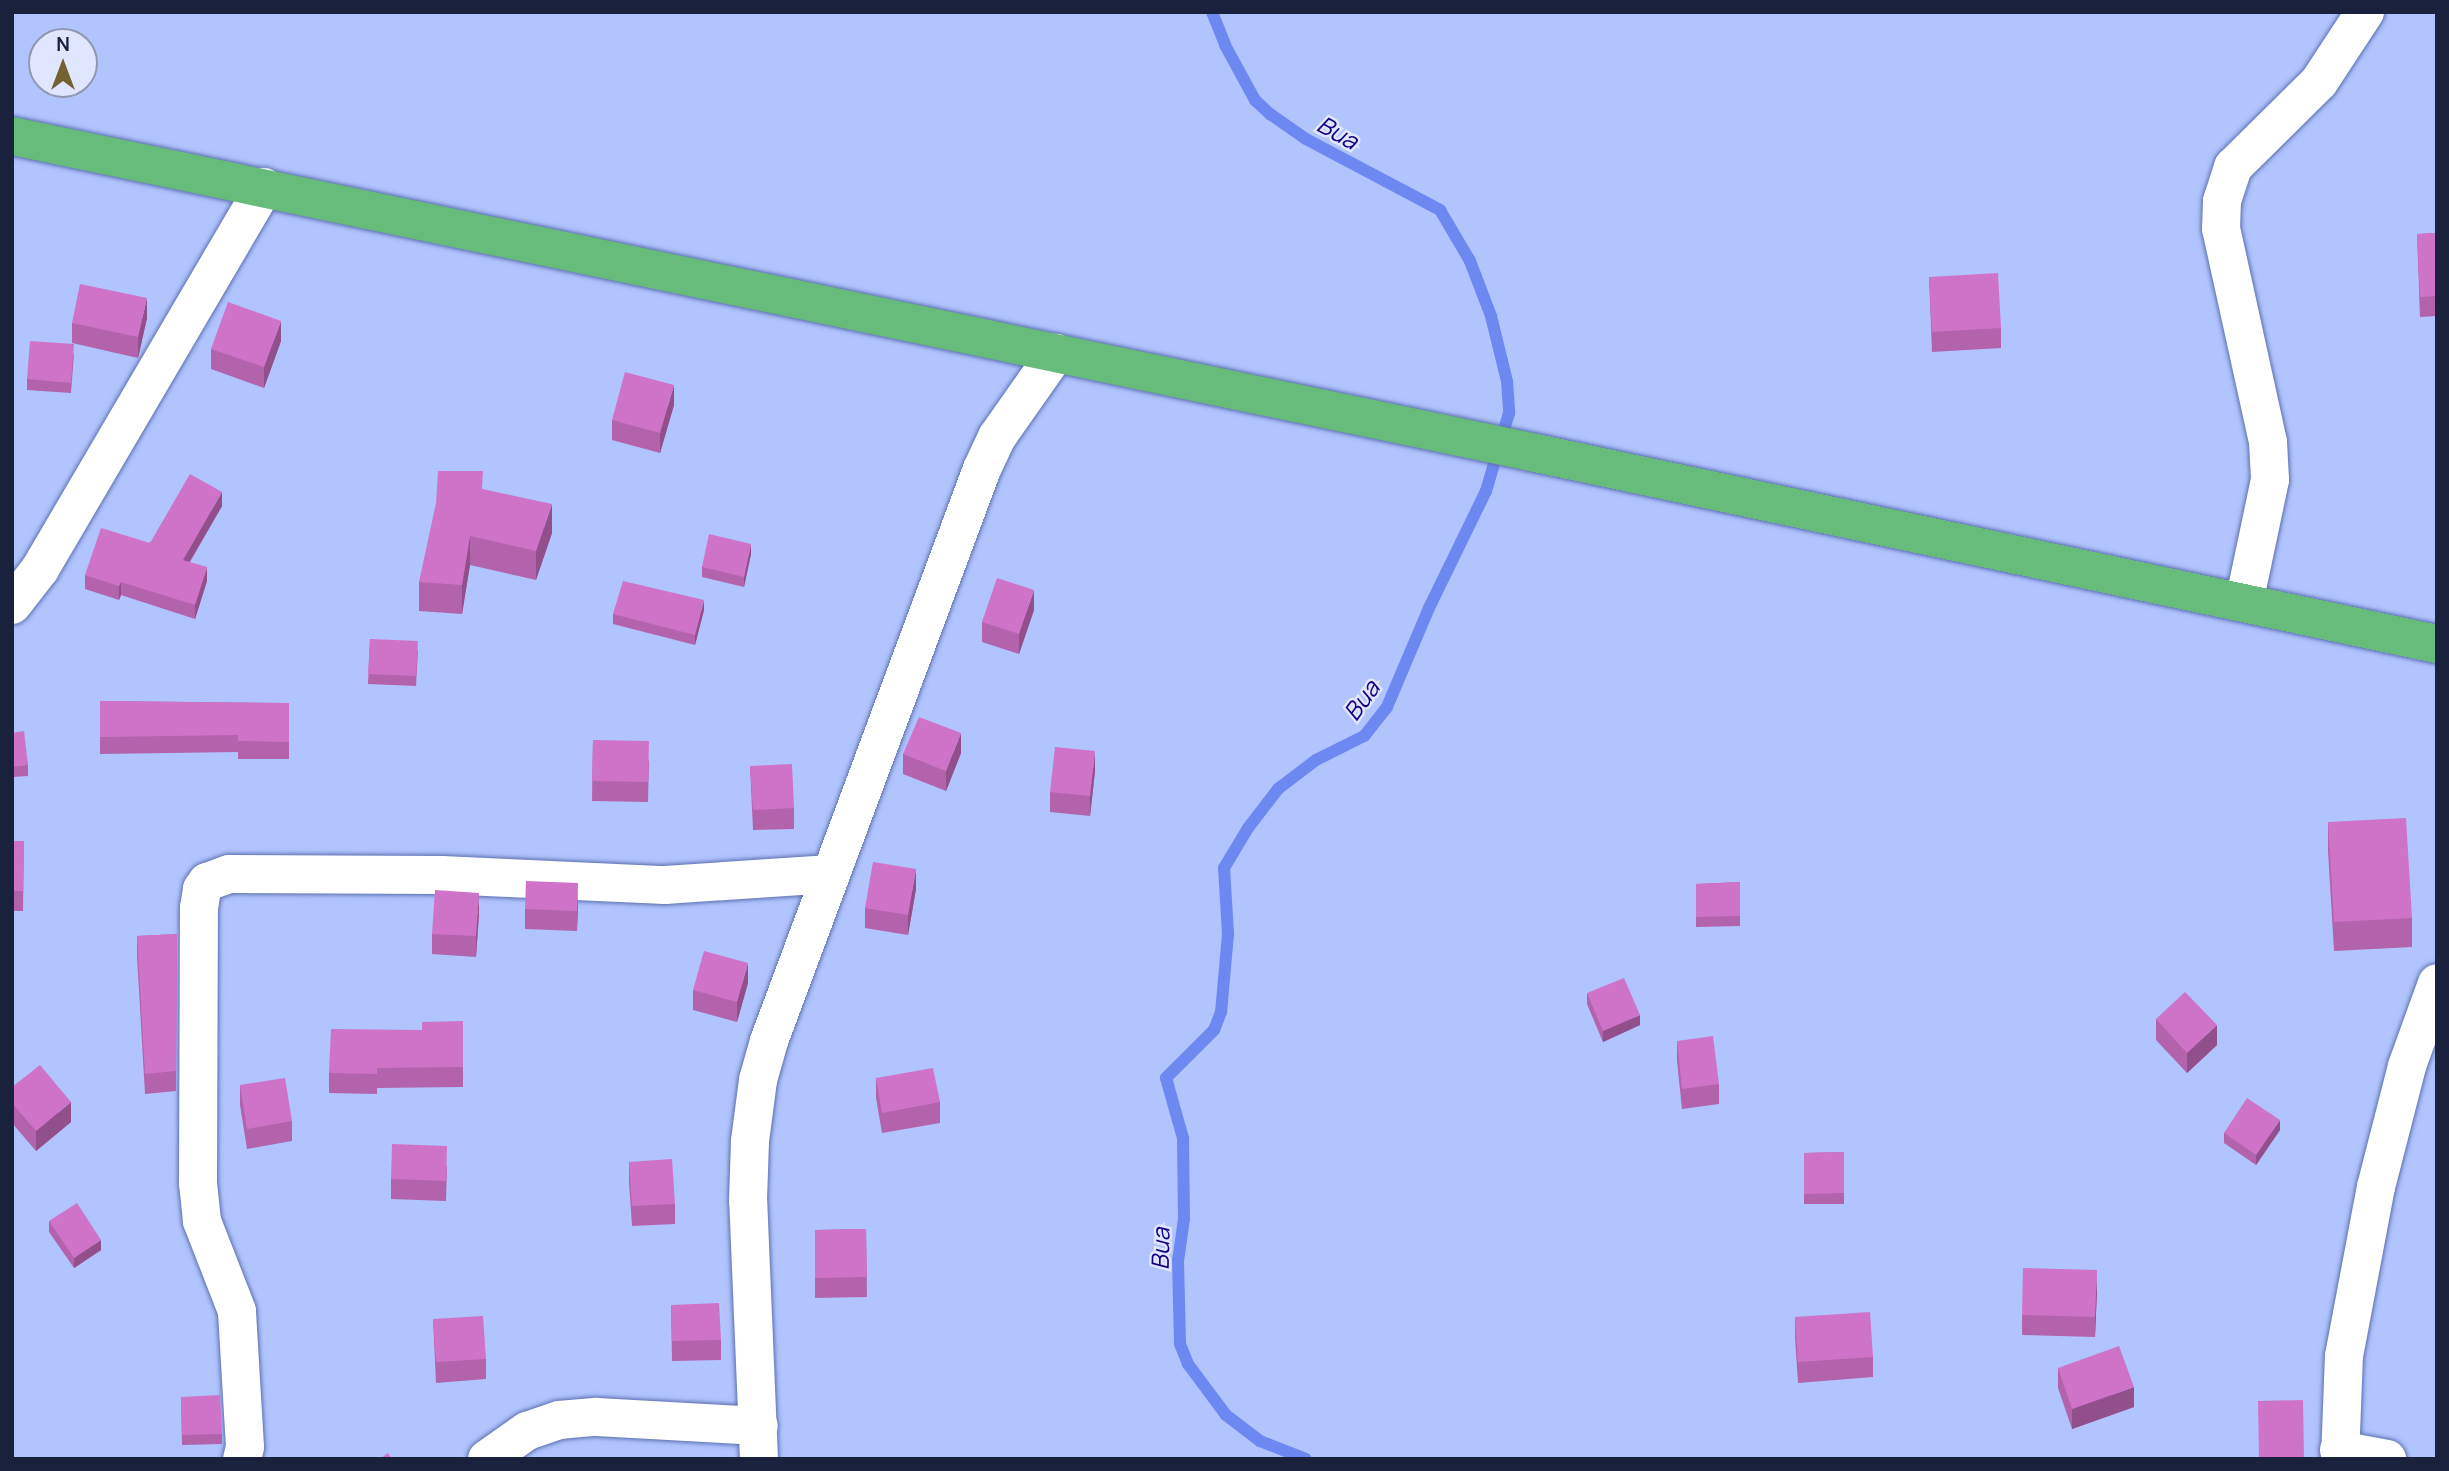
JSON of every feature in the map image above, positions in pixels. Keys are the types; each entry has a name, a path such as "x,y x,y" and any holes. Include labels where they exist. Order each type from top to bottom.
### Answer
{"highway":[{"path":"12,136 1531,452 2437,644"}],"street":[{"path":"2244,603 2270,480 2268,442 2221,229 2222,201 2233,167 2319,82 2365,12"},
{"path":"12,605 40,569 264,187"},
{"path":"487,1459 527,1431 559,1420 597,1417 759,1442 748,1201 750,1141 758,1080 769,1041 982,469 997,437 1056,353"},
{"path":"242,1459 245,1447 237,1311 202,1220 198,1183 199,908 202,889 207,882 229,874 429,875 665,885 831,874"},
{"path":"2387,1459 2339,1455 2344,1356 2376,1187 2407,1066 2437,983"}],"building":[{"path":"2437,233 2437,296 2420,297 2417,234"},
{"path":"1998,273 2001,328 1932,332 1929,277"},
{"path":"80,284 147,298 138,337 72,323"},
{"path":"228,302 281,321 264,367 211,349"},
{"path":"30,341 74,344 71,383 27,379"},
{"path":"625,372 674,385 660,433 612,420"},
{"path":"438,471 483,471 482,489 552,504 536,551 470,536 462,585 419,582 436,503"},
{"path":"190,474 222,492 183,560 207,567 195,605 121,582 119,586 85,575 101,528 150,543"},
{"path":"709,534 751,544 744,577 702,567"},
{"path":"997,578 1034,590 1019,634 982,622"},
{"path":"623,581 704,600 695,635 613,614"},
{"path":"370,639 418,641 416,676 368,674"},
{"path":"100,701 289,703 289,742 238,741 238,735 100,737"},
{"path":"919,717 961,733 946,771 903,754"},
{"path":"24,731 28,765 12,767 12,733"},
{"path":"593,740 649,741 648,782 592,781"},
{"path":"1055,747 1095,751 1090,796 1050,792"},
{"path":"792,764 794,808 753,810 750,766"},
{"path":"2406,818 2412,918 2334,922 2328,822"},
{"path":"12,841 24,841 23,891 12,891"},
{"path":"873,862 916,869 908,915 865,908"},
{"path":"526,881 578,883 577,911 525,909"},
{"path":"1740,882 1740,916 1696,917 1696,884"},
{"path":"435,890 479,893 476,936 432,934"},
{"path":"177,934 176,1071 145,1074 137,936"},
{"path":"704,951 748,963 737,1002 693,990"},
{"path":"1624,978 1640,1015 1603,1031 1587,993"},
{"path":"2185,992 2217,1025 2187,1053 2156,1019"},
{"path":"463,1021 463,1067 377,1068 377,1074 329,1073 331,1029 422,1030 422,1022"},
{"path":"1713,1036 1719,1084 1682,1089 1677,1041"},
{"path":"40,1065 71,1102 36,1131 12,1103 12,1087"},
{"path":"933,1068 940,1102 882,1113 876,1078"},
{"path":"285,1078 292,1121 247,1129 240,1085"},
{"path":"2247,1098 2280,1120 2256,1155 2224,1133"},
{"path":"392,1144 447,1146 446,1181 391,1179"},
{"path":"1844,1152 1844,1193 1804,1194 1804,1153"},
{"path":"672,1159 675,1204 632,1206 629,1162"},
{"path":"77,1203 101,1240 74,1258 49,1221"},
{"path":"866,1229 867,1277 815,1278 815,1230"},
{"path":"2023,1268 2097,1270 2095,1317 2022,1315"},
{"path":"719,1303 721,1340 672,1341 671,1305"},
{"path":"1870,1312 1873,1357 1798,1362 1795,1317"},
{"path":"483,1316 486,1359 436,1362 433,1319"},
{"path":"2119,1346 2134,1387 2072,1409 2058,1368"},
{"path":"220,1395 222,1434 182,1435 181,1397"},
{"path":"2303,1400 2304,1459 2259,1459 2258,1401"},
{"path":"388,1453 392,1459 380,1459"}],"waterway":[{"name":"Bua","path":"1212,12 1225,45 1255,100 1270,114 1306,139 1440,210 1470,261 1491,316 1507,381 1509,413 1486,491 1429,608 1387,707 1364,736 1316,760 1278,789 1248,828 1224,868 1228,934 1221,1012 1214,1030 1166,1078 1183,1138 1184,1219 1178,1261 1180,1344 1188,1364 1226,1415 1260,1441 1306,1459"}]}
